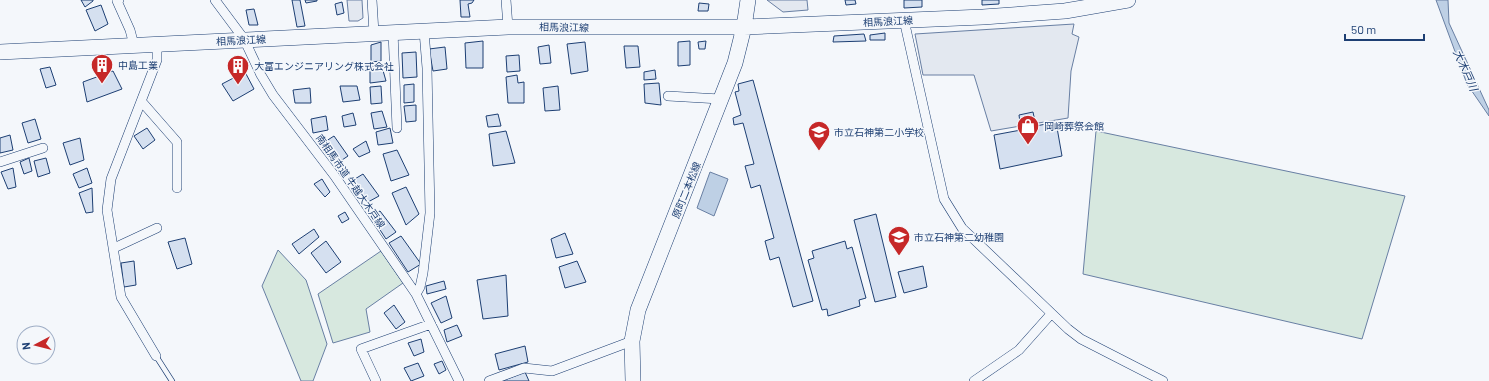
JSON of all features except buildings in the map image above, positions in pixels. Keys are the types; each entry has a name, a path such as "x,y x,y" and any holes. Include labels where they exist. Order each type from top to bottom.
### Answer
{"main road":[{"name":"原町二本松線","path":"633,381 632,341 642,297 706,140 720,99 736,63 748,0"},
{"name":"相馬浪江線","path":"0,52 508,27 744,27 983,17 1128,0"}],"street":[{"path":"118,0 117,1 130,30 134,45"},
{"name":"南相馬市道 牛越大木戸線","path":"216,0 244,40 261,75 273,95 334,175 416,294 459,381"},
{"path":"372,0 374,33"},
{"path":"506,0 508,27"},
{"path":"904,20 944,199 962,228 1051,314 1081,339 1163,381"},
{"path":"416,294 420,287 423,273 430,213 427,68 424,31"},
{"path":"394,32 397,128"},
{"path":"156,356 120,297 114,248 107,210 111,179 157,60 158,44"},
{"path":"668,96 720,99"},
{"path":"142,102 177,142 177,188"},
{"path":"0,162 43,148"},
{"path":"114,248 157,228"},
{"path":"974,381 1019,350 1051,314"},
{"path":"376,381 361,349 431,324"},
{"path":"489,381 524,368 552,371 632,341"}],"lane":[{"path":"156,356 172,381"}],"shaded area":[{"path":"347,0 362,0 363,18 358,21 349,21"},
{"path":"767,0 807,0 808,10 783,12"},
{"path":"1074,24 1072,34 1079,37 1071,71 1068,118 991,131 974,75 923,75 915,34"},
{"path":"1096,131 1405,196 1362,339 1083,274"},
{"path":"278,250 306,280 327,344 313,381 301,381 262,286"},
{"path":"381,251 403,283 366,309 370,332 333,343 318,294"}],"water":[{"name":"大木戸川","path":"1436,0 1448,0 1449,23 1489,110 1489,116 1467,84"},
{"path":"710,172 728,179 714,216 697,208"}],"place":[{"name":"中島工業","path":"102,84"},
{"name":"大富エンジニアリング株式会社","path":"238,86"},
{"name":"岡崎葬祭会館","path":"1028,146"},
{"name":"市立石神第二小学校","path":"819,152"},
{"name":"市立石神第二幼稚園","path":"899,256"}]}
